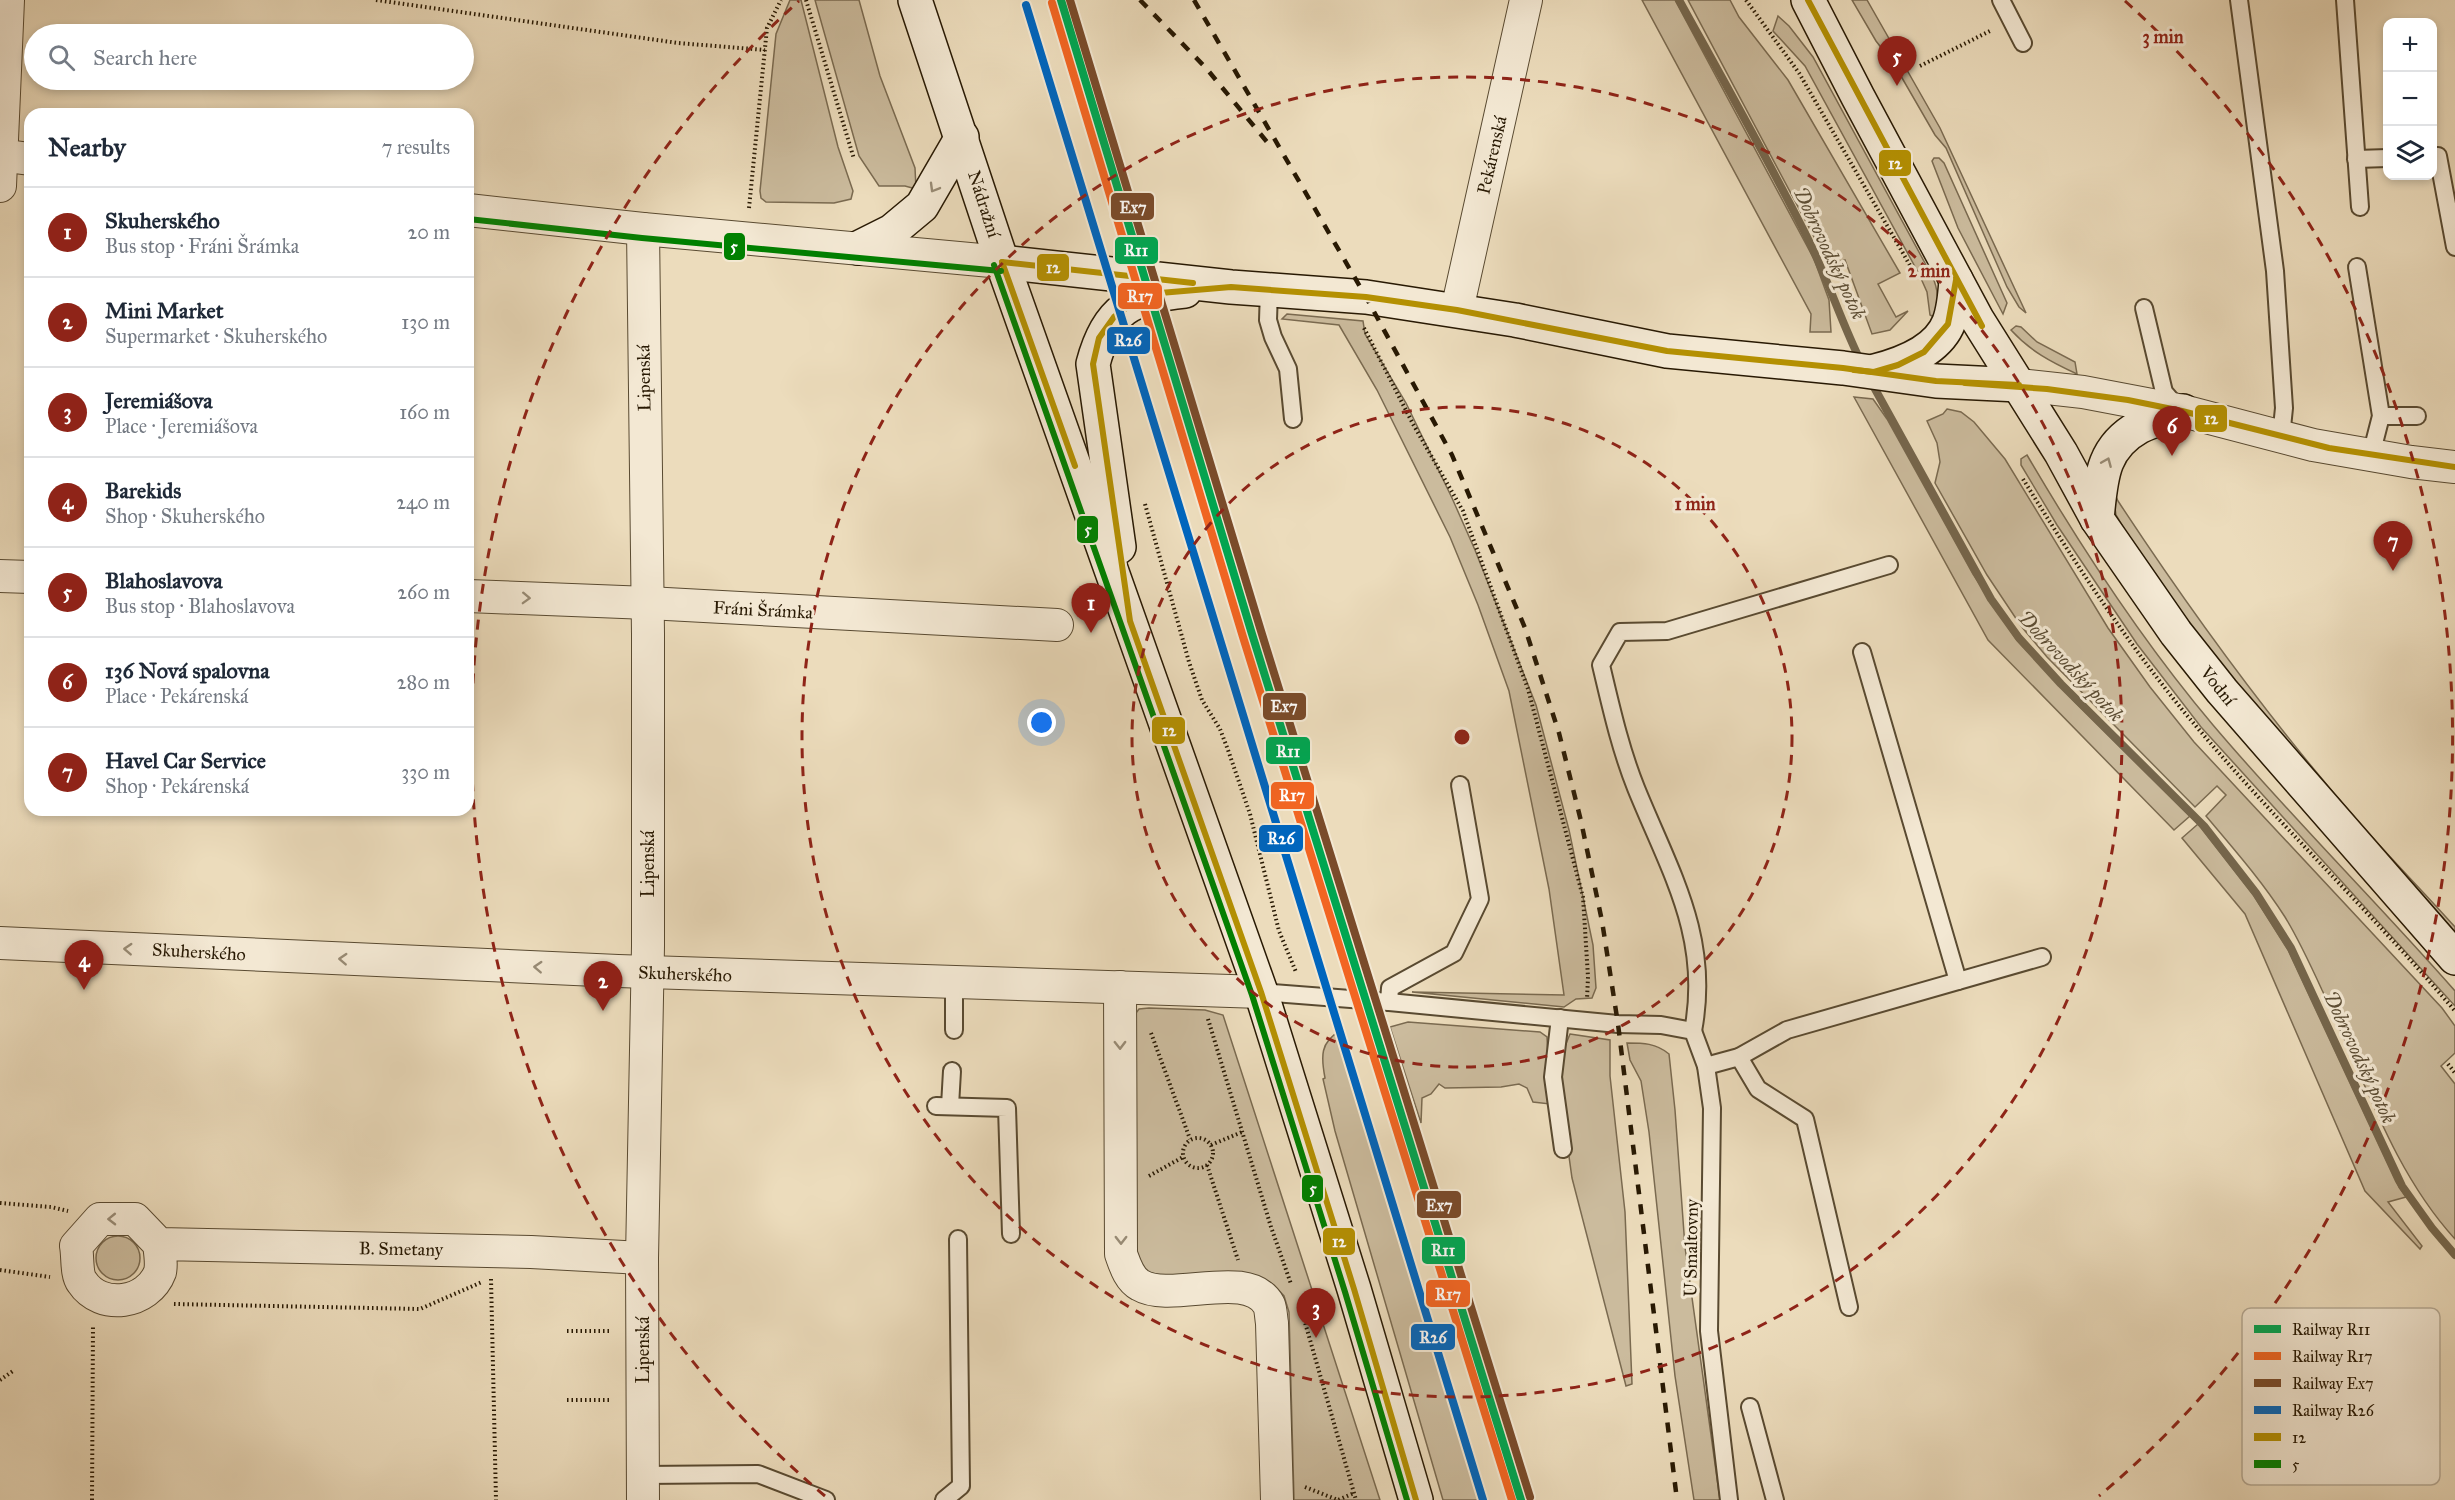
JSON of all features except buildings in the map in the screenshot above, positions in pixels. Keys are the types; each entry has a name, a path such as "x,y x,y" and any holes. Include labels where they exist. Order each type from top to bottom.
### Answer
{"main road":[{"name":"Nádražní","path":"915,0 1002,262 1261,993 1354,1289 1416,1500"},
{"name":"Vodní","path":"1808,0 1977,319 2019,385 2097,519 2176,633 2222,691 2455,958"},
{"path":"858,248 892,231 922,206 962,137"},
{"path":"1002,262 1231,287 1366,297 1457,310 1667,351 1881,370 1956,382 2019,385"},
{"path":"1881,370 1924,352 1948,324 1956,280"},
{"path":"1130,621 1093,364 1100,338 1114,317 1136,301 1160,293 1231,287"},
{"path":"2097,519 2102,475 2109,455 2127,435 2141,426 2183,411"}],"street":[{"path":"8,0 8,164"},
{"name":"Pekárenská","path":"1457,310 1526,0"},
{"path":"474,211 643,229 1002,262"},
{"name":"Lipenská","path":"643,229 648,603 648,972 642,1258 643,1487"},
{"path":"2019,385 2083,392 2183,411 2313,445 2455,467"},
{"path":"0,576 24,577"},
{"name":"Fráni Šrámka","path":"474,596 648,603 1057,625"},
{"name":"Skuherského","path":"0,944 648,972 1261,993"},
{"path":"1134,987 1121,1254 1127,1271 1140,1285 1160,1290 1242,1287 1257,1293 1269,1305 1272,1323 1276,1500"},
{"path":"100,1219 135,1219 159,1244 160,1271 145,1293 119,1302 87,1288 76,1246 100,1219"},
{"name":"B. Smetany","path":"159,1244 531,1252 642,1258"}],"lane":[{"path":"2001,0 2023,43"},
{"path":"2239,0 2275,271 2283,408 2281,437"},
{"path":"2345,0 2360,207"},
{"path":"2437,156 2455,247"},
{"path":"2356,159 2383,158"},
{"path":"2357,267 2381,416 2371,455"},
{"path":"1269,290 1268,320 1273,338 1288,369 1293,419"},
{"path":"2144,308 2164,392 2173,404 2183,411"},
{"path":"2381,416 2417,416"},
{"path":"1261,993 1389,1002 1618,1024 1661,1025 1694,1032 1699,1002 1695,941 1679,887 1636,787 1617,733 1601,665 1620,632 1668,631 1889,565"},
{"path":"1862,652 1958,981"},
{"path":"1389,1002 1390,988 1454,952 1480,899 1460,784"},
{"path":"1706,1066 1739,1057 1786,1030 2042,957"},
{"path":"954,982 954,1030"},
{"path":"1560,1018 1553,1077 1563,1149"},
{"name":"U Smaltovny","path":"1694,1032 1706,1066 1712,1108 1709,1331 1729,1500"},
{"path":"1739,1057 1758,1089 1805,1119 1849,1307"},
{"path":"952,1071 943,1106 1007,1108 1011,1234"},
{"path":"944,1500 961,1486 958,1239"},
{"path":"1750,1407 1775,1500"},
{"path":"643,1487 758,1474 826,1500"}],"path":[{"path":"376,0 678,43 765,50"},
{"path":"749,208 767,28 781,0"},
{"path":"806,0 854,159"},
{"path":"1746,0 1799,73 1915,274"},
{"path":"1920,66 2012,20"},
{"path":"1338,295 1369,334 1413,424 1463,512 1528,689 1584,897 1588,977 1585,1020"},
{"path":"2023,479 2068,551 2138,651 2200,732 2455,1011"},
{"path":"1144,499 1189,662 1202,700 1220,729 1250,814 1279,932"},
{"path":"1134,987 1190,1139"},
{"path":"1205,990 1205,1010 1271,1227 1294,1292"},
{"path":"2448,1064 2455,1073"},
{"path":"1211,1145 1242,1132"},
{"path":"1200,1137 1211,1145 1213,1157 1207,1165 1198,1168 1188,1165 1183,1157 1184,1147 1190,1139 1200,1137"},
{"path":"1147,1177 1183,1157"},
{"path":"1207,1165 1242,1270 1242,1287"},
{"path":"0,1203 51,1207 100,1219"},
{"path":"0,1270 87,1288 92,1500"},
{"path":"170,1304 420,1309 491,1278 496,1500"},
{"path":"1301,1311 1356,1500"},
{"path":"567,1331 609,1331"},
{"path":"0,1380 13,1371"},
{"path":"567,1400 609,1400"},
{"path":"1304,1486 1338,1500 1354,1493"}],"shaded area":[{"path":"790,0 801,0 838,147 853,191 851,199 834,203 766,202 761,198 776,34"},
{"path":"815,0 859,0 880,76 915,168 916,189 905,186 879,186 859,156"},
{"path":"1642,0 1675,0 1814,259 1829,300 1831,332 1810,332 1811,314"},
{"path":"1688,0 1730,0 1739,17 1788,80 1900,273 1878,284 1896,317 1908,311 1890,330 1872,334 1845,260 1829,265"},
{"path":"1852,0 1867,0 1940,128 2026,313 2019,307 2007,287 1946,148 1935,135 1894,64 1876,41"},
{"path":"1778,16 1789,26 1813,57 1932,276 1937,296 1936,318 1930,315 1927,292 1919,274 1805,66 1773,31"},
{"path":"1934,158 1939,158 1944,163 2007,303 2003,314 1958,228 1932,161"},
{"path":"1287,314 1363,321 1365,334 1406,403 1452,498 1536,705 1569,830 1593,945 1596,988 1592,998 1576,999 1564,1007 1412,992 1564,995 1549,889 1509,691 1478,605 1450,537 1377,390 1339,325 1282,319"},
{"path":"2016,326 2021,327 2037,342 2075,362 2077,374 2033,350 2011,330"},
{"path":"1854,397 1873,399 1887,419 1973,574 2016,639 2075,702 2190,816 2174,830 1988,640"},
{"path":"1947,409 1961,412 1974,422 2005,459 2108,628 2150,687 2194,742 2442,1008 2455,1026 2455,1053 2441,1066 2455,1084 2455,1239 2433,1212 2396,1152 2314,972 2290,926 2257,878 2206,816 2226,795 2217,786 2195,807 2047,657 2021,626 1987,575 1935,483 1940,462 1937,443 1927,421 1943,414"},
{"path":"2027,455 2114,594 2162,661 2213,725 2272,792 2455,991 2455,1006 2201,727 2137,644 2057,525 2021,465 2021,459"},
{"path":"2112,488 2118,501 2174,583 2262,704 2356,819 2455,927 2455,941 2239,690 2130,539 2116,515"},
{"path":"2198,824 2254,896 2288,950 2396,1182 2406,1197 2388,1202 2422,1246 2420,1249 2365,1191 2245,914 2182,838"},
{"path":"1139,1009 1205,1010 1223,1015 1380,1500 1294,1500 1289,1312 1284,1296 1274,1285 1261,1278 1241,1274 1164,1276 1147,1272 1135,1262 1133,1017"},
{"path":"1408,1022 1540,1032 1547,1037 1550,1104 1533,1102 1527,1088 1519,1084 1501,1087 1445,1088 1439,1084 1431,1094 1422,1098 1421,1123 1390,1027"},
{"path":"1340,1031 1482,1500 1443,1500 1335,1131 1323,1079 1325,1078 1323,1057 1325,1045 1333,1035"},
{"path":"1570,1034 1610,1040 1610,1076 1625,1212 1632,1384 1626,1386 1572,1178 1562,1106 1561,1056"},
{"path":"1627,1043 1654,1046 1669,1054 1685,1247 1720,1500 1694,1500 1675,1376 1649,1132 1641,1081 1630,1060"},
{"path":"118,1236 134,1242 140,1258 134,1274 118,1280 102,1274 96,1258 102,1242"}],"waterway":[{"name":"Dobrovodský potok","path":"1679,0 1803,229 1862,364"},
{"name":"Dobrovodský potok","path":"1870,380 1991,599 2019,638 2061,684 2204,826 2256,893 2291,948 2402,1186 2455,1255"}],"railway":[{"path":"1140,0 1206,68 1272,148"},
{"path":"1194,0 1366,297 1452,455 1525,628 1559,733 1581,821 1602,921 1618,1024 1677,1500"}],"rail line":[{"name":"R11","path":"1061,0 1252,634 1521,1500"},
{"name":"Ex7","path":"1070,0 1261,631 1530,1497"},
{"name":"R17","path":"1052,3 1243,637 1512,1500"},
{"name":"R26","path":"1026,5 1483,1500"}],"transit line":[{"name":"12","path":"1808,0 1982,326"},
{"name":"5","path":"474,220 642,238 1001,271"},
{"name":"12","path":"1002,262 1193,283"},
{"name":"12","path":"1002,262 1075,466"},
{"name":"5","path":"994,265 1252,995 1407,1500"},
{"name":"12","path":"1854,370 1874,372 1898,365 1924,352 1948,324 1956,280"},
{"name":"12","path":"1416,1500 1354,1289 1261,992 1130,621 1093,364 1099,338 1114,317 1135,301 1160,293 1231,287 1366,297 1457,310 1667,351 1843,368 1936,381 2019,385"},
{"name":"12","path":"1965,383 2047,389 2128,400 2182,411 2329,448 2455,467"}],"place":[{"name":"Blahoslavova","path":"1897,86"},
{"name":"136 Nová spalovna","path":"2172,456"},
{"name":"Havel Car Service","path":"2393,571"},
{"name":"Skuherského","path":"1091,633"},
{"name":"Barekids","path":"84,990"},
{"name":"Mini Market","path":"603,1011"},
{"name":"Jeremiášova","path":"1316,1338"}]}
